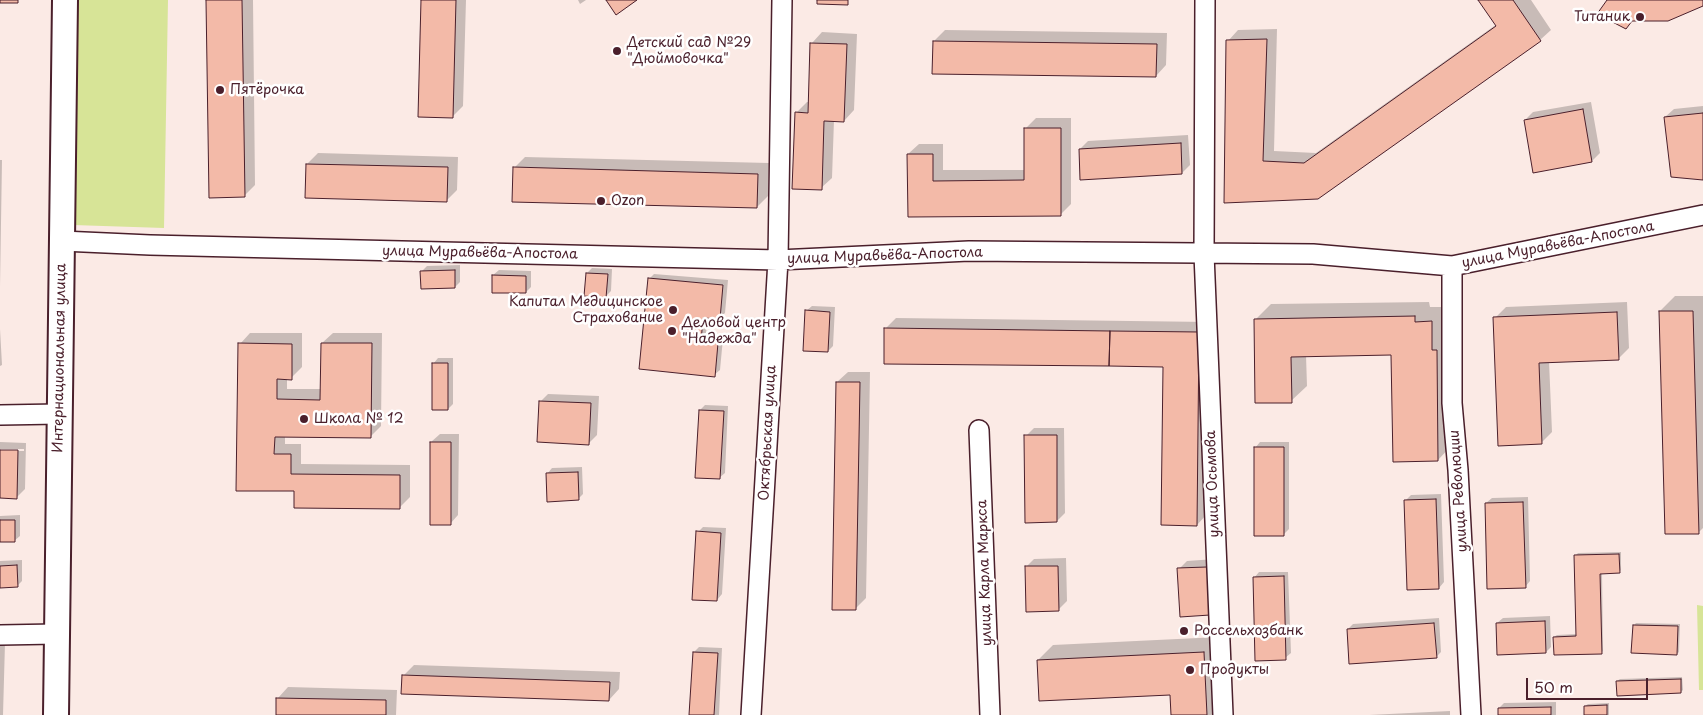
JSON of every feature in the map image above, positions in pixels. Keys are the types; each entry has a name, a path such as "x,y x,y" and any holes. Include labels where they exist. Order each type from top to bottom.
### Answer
{"main road":[{"name":"Интернациональная улица","path":"56,715 65,0"}],"street":[{"name":"Октябрьская улица","path":"751,715 778,260 782,0"},
{"name":"улица Осьмова","path":"1205,0 1204,254 1223,715"},
{"name":"улица Муравьёва-Апостола","path":"62,241 150,245 778,260 969,252 1312,254 1452,266 1703,215"},
{"name":"улица Революции","path":"1452,266 1452,403 1458,470 1471,715"},
{"path":"0,415 59,414"},
{"name":"улица Карла Маркса","path":"979,430 990,715"},
{"path":"0,635 56,634"}],"green space":[{"path":"76,0 168,0 164,228 73,225"},
{"path":"1697,605 1703,606 1703,690 1699,690"}],"building":[{"path":"0,0 18,0 18,3 0,3"},
{"path":"206,0 242,0 245,197 209,198"},
{"path":"421,0 456,0 453,118 418,117"},
{"path":"606,0 637,0 616,15"},
{"path":"817,0 848,0 848,5 817,4"},
{"path":"1478,0 1513,0 1541,41 1318,199 1224,203 1226,40 1267,39 1263,161 1304,163 1496,26"},
{"name":"Титаник","path":"1607,0 1703,0 1703,6 1668,21 1632,21 1626,29 1597,14"},
{"path":"933,41 1157,44 1156,77 932,74"},
{"path":"810,43 847,44 844,122 824,121 822,190 792,189 795,112 808,113"},
{"path":"1583,109 1592,162 1533,173 1524,120"},
{"path":"1703,113 1703,180 1671,177 1664,117"},
{"path":"1024,128 1061,128 1061,216 908,217 907,154 933,154 933,181 1024,180"},
{"path":"1181,143 1182,174 1080,180 1079,149"},
{"path":"306,164 448,167 447,202 305,198"},
{"path":"513,167 758,174 757,208 512,202"},
{"path":"455,270 455,288 421,289 420,271"},
{"path":"586,273 608,274 606,298 584,296"},
{"path":"492,275 526,276 526,293 492,293"},
{"name":"Деловой центр \"Надежда\"","path":"648,278 723,285 720,319 703,318 701,342 718,343 715,377 639,369"},
{"path":"805,310 830,312 828,352 803,351"},
{"path":"1659,311 1693,311 1699,534 1665,534"},
{"path":"1617,312 1619,360 1539,363 1542,444 1498,446 1493,317"},
{"path":"1415,316 1415,322 1432,321 1432,350 1437,350 1438,461 1393,462 1391,355 1291,357 1292,403 1255,403 1254,319"},
{"path":"884,328 1110,331 1109,366 884,364"},
{"path":"1110,331 1199,332 1197,526 1161,525 1163,367 1109,366"},
{"name":"Школа № 12","path":"238,343 292,344 292,380 277,379 277,399 320,400 321,343 372,343 371,438 275,437 274,454 291,454 291,474 400,475 400,509 294,508 294,491 236,491"},
{"path":"432,363 448,363 448,410 432,410"},
{"path":"836,382 860,382 856,610 832,610"},
{"path":"539,401 591,403 589,445 537,442"},
{"path":"699,410 724,411 720,479 695,478"},
{"path":"1024,435 1057,435 1057,522 1025,523"},
{"path":"430,442 451,442 451,525 430,525"},
{"path":"1254,447 1284,447 1284,536 1254,536"},
{"path":"0,450 18,450 17,499 0,498"},
{"path":"578,472 579,500 547,502 546,473"},
{"path":"1436,499 1439,589 1407,590 1404,500"},
{"path":"1523,502 1526,588 1487,589 1485,503"},
{"path":"0,520 15,520 15,542 0,542"},
{"path":"696,531 721,533 717,601 692,600"},
{"path":"1619,554 1620,573 1600,574 1602,654 1554,655 1553,637 1576,636 1574,555"},
{"path":"17,565 18,587 0,588 0,566"},
{"path":"1025,566 1058,566 1059,611 1026,612"},
{"path":"1207,567 1210,615 1180,617 1177,568"},
{"path":"1284,576 1286,660 1255,661 1253,577"},
{"path":"1545,621 1546,653 1497,655 1496,623"},
{"path":"1434,623 1437,658 1349,664 1347,629"},
{"path":"1633,625 1678,626 1677,655 1631,653"},
{"path":"693,652 718,653 714,715 689,715"},
{"path":"1204,652 1207,715 1171,715 1170,695 1039,701 1037,660"},
{"path":"402,675 610,682 609,701 401,694"},
{"path":"1681,679 1681,693 1617,696 1616,681"},
{"path":"276,698 386,700 386,715 276,715"},
{"path":"1607,705 1607,715 1584,715 1584,706"},
{"path":"1551,707 1551,715 1498,715 1498,708"}],"place":[{"name":"Титаник","path":"1640,17"},
{"name":"Детский сад №29 \"Дюймовочка\"","path":"617,51"},
{"name":"Пятёрочка","path":"220,90"},
{"name":"Ozon","path":"601,201"},
{"name":"Капитал Медицинское Страхование","path":"673,310"},
{"name":"Деловой центр \"Надежда\"","path":"672,331"},
{"name":"Школа № 12","path":"304,419"},
{"name":"Россельхозбанк","path":"1184,631"},
{"name":"Продукты","path":"1190,670"}]}
